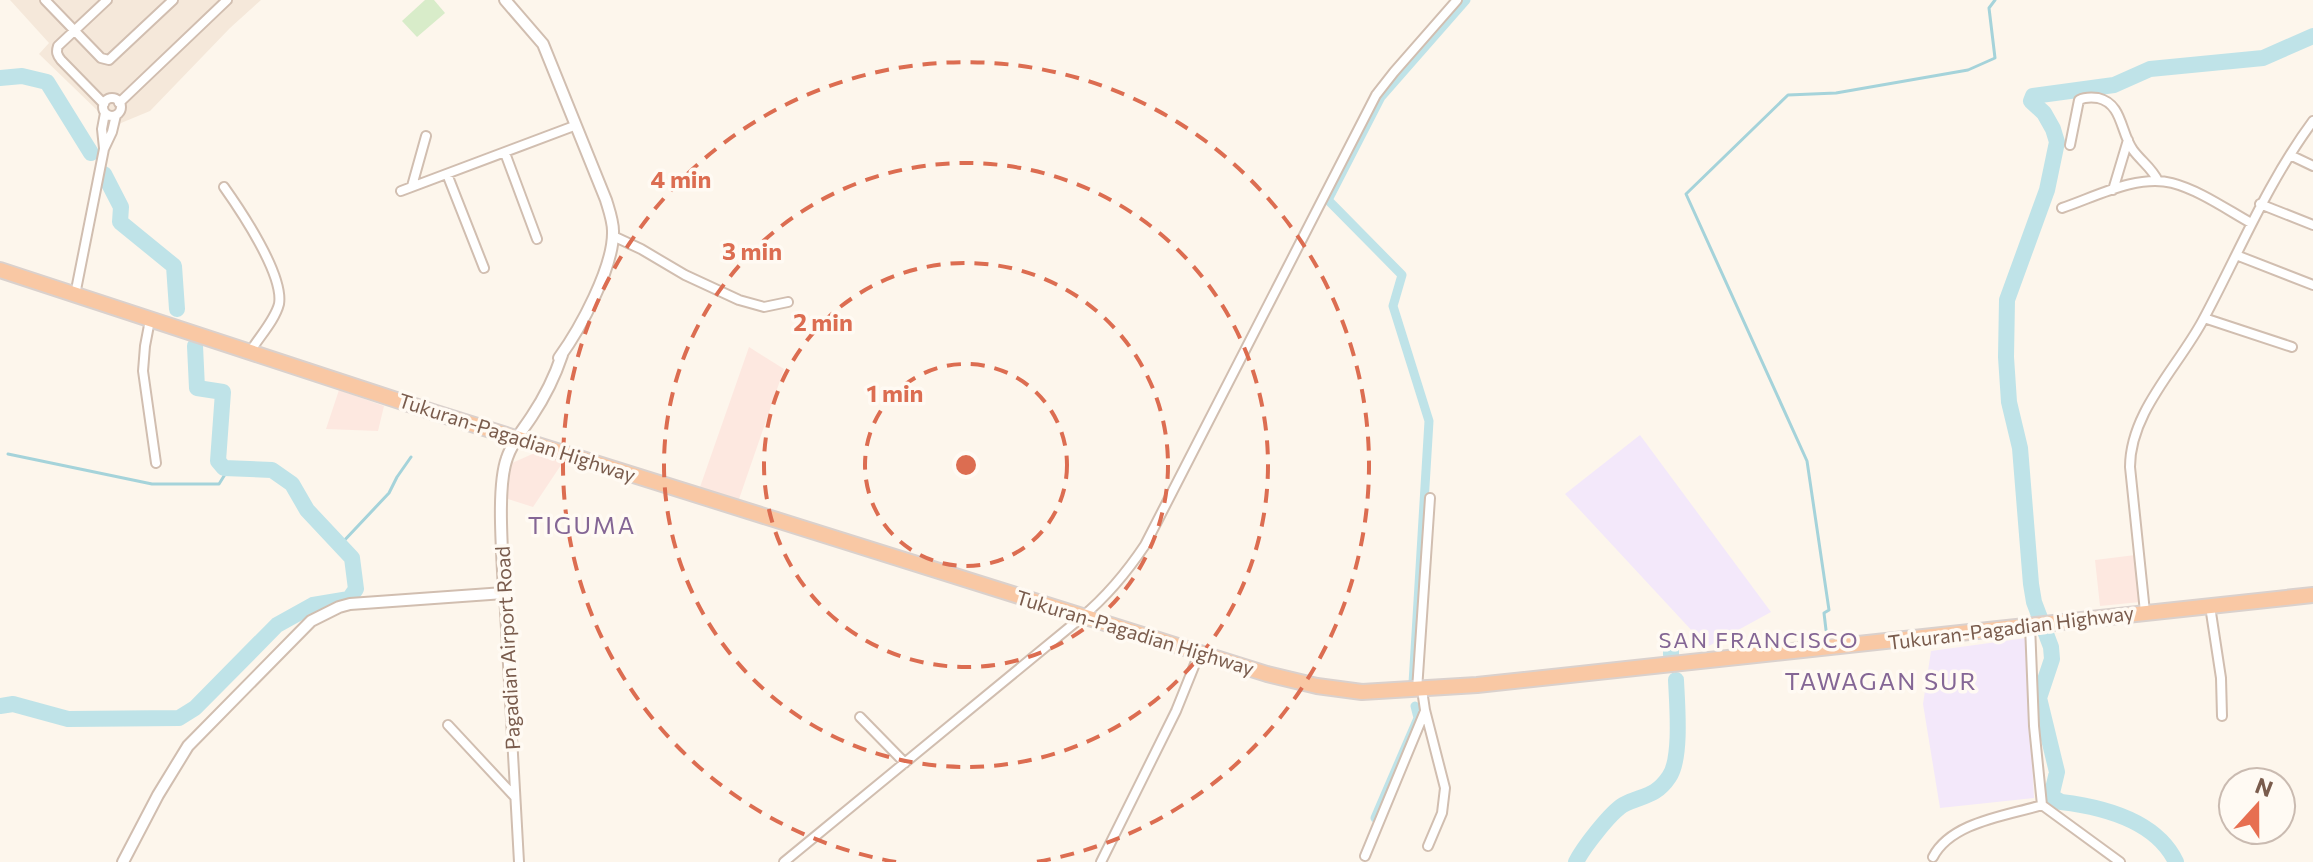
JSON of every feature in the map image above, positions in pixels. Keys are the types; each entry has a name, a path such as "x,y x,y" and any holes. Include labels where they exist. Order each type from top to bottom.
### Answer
{"highway":[{"name":"Tukuran-Pagadian Highway","path":"0,270 250,352 520,431 781,520 1199,654 1317,686 1362,692 1420,690 2313,595"}],"street":[{"path":"45,0 101,58 109,60 173,0"},
{"path":"107,0 58,46 57,55 111,116 116,115"},
{"path":"119,103 227,0"},
{"path":"505,0 543,44 606,200 613,236 739,300 764,307 788,302"},
{"path":"784,862 1082,617 1114,586 1145,545 1376,95 1457,0"},
{"path":"2070,145 2076,106 2082,98 2105,101 2114,108 2135,153 2158,181"},
{"path":"104,149 102,129 105,108 112,99 119,103"},
{"path":"75,295 104,149 120,111 119,103"},
{"path":"2145,612 2131,491 2131,446 2139,423 2204,318 2260,204 2313,121"},
{"path":"401,191 574,126"},
{"path":"412,186 426,136"},
{"path":"2113,190 2128,140"},
{"path":"505,153 537,239"},
{"path":"2290,155 2313,166"},
{"path":"447,174 484,268"},
{"path":"2062,208 2131,184 2158,181 2182,186 2251,223"},
{"path":"224,187 268,259 279,296 278,307 250,352"},
{"path":"2260,204 2313,225"},
{"name":"Pagadian Airport Road","path":"519,862 504,593 503,473 506,459 520,431 531,417 595,293 610,254 613,236"},
{"path":"2236,255 2313,285"},
{"path":"2204,318 2292,347"},
{"path":"150,320 143,371 156,463"},
{"path":"1428,846 1438,827 1445,800 1445,788 1420,690 1430,498"},
{"path":"123,862 188,746 311,621 350,604 504,593"},
{"path":"2210,606 2221,678 2222,716"},
{"path":"2034,624 2034,726 2042,805 2120,862"},
{"path":"1101,862 1176,711 1199,654"},
{"path":"1365,856 1425,710"},
{"path":"860,717 905,763"},
{"path":"448,725 516,797"},
{"path":"1933,857 1942,844 1957,832 2042,805"}],"shaded area":[{"path":"10,0 261,0 150,111 121,123 112,139 98,135 100,113 39,54 49,43"},
{"path":"749,347 784,369 738,502 699,490"},
{"path":"339,390 384,406 378,431 326,429"},
{"path":"1640,435 1771,612 1707,647 1565,494"},
{"path":"537,452 565,459 533,507 505,498 512,463"},
{"path":"2135,555 2140,602 2100,606 2095,560"},
{"path":"2026,638 2034,798 1940,808 1923,704 1931,651"}],"green space":[{"path":"425,0 434,0 445,13 417,37 402,21"}],"waterway":[{"path":"1413,683 1429,421 1393,306 1402,275 1328,200 1381,97 1466,0"},
{"path":"1826,630 1824,613 1829,610 1807,461 1686,194 1788,95 1836,93 1968,70 1995,58 1989,8 1995,0"},
{"path":"2176,862 2156,836 2142,826 2111,812 2061,802 2052,793 2057,772 2039,698 2052,659 2051,647 2034,602 2031,584 2020,448 2009,402 2006,357 2007,300 2047,190 2057,142 2044,113 2031,101 2033,96 2114,85 2150,69 2263,58 2313,36"},
{"path":"0,78 22,76 47,82 91,153"},
{"path":"104,174 121,207 120,222 174,266 177,309"},
{"path":"0,706 13,704 68,719 179,718 195,708 277,625 313,605 349,599 356,589 352,558 307,510 292,484 272,470 224,468 218,461 223,392 197,388 195,346"},
{"path":"8,454 152,484 219,484 229,468"},
{"path":"340,545 389,493 411,457"},
{"path":"1671,651 1677,650"},
{"path":"1576,862 1597,831 1618,809 1653,792 1669,777 1677,744 1676,680"},
{"path":"1375,818 1418,718 1415,706"}],"district":[{"name":"TIGUMA","path":"582,526"},
{"name":"SAN FRANCISCO","path":"1759,640"},
{"name":"TAWAGAN SUR","path":"1881,682"}]}
